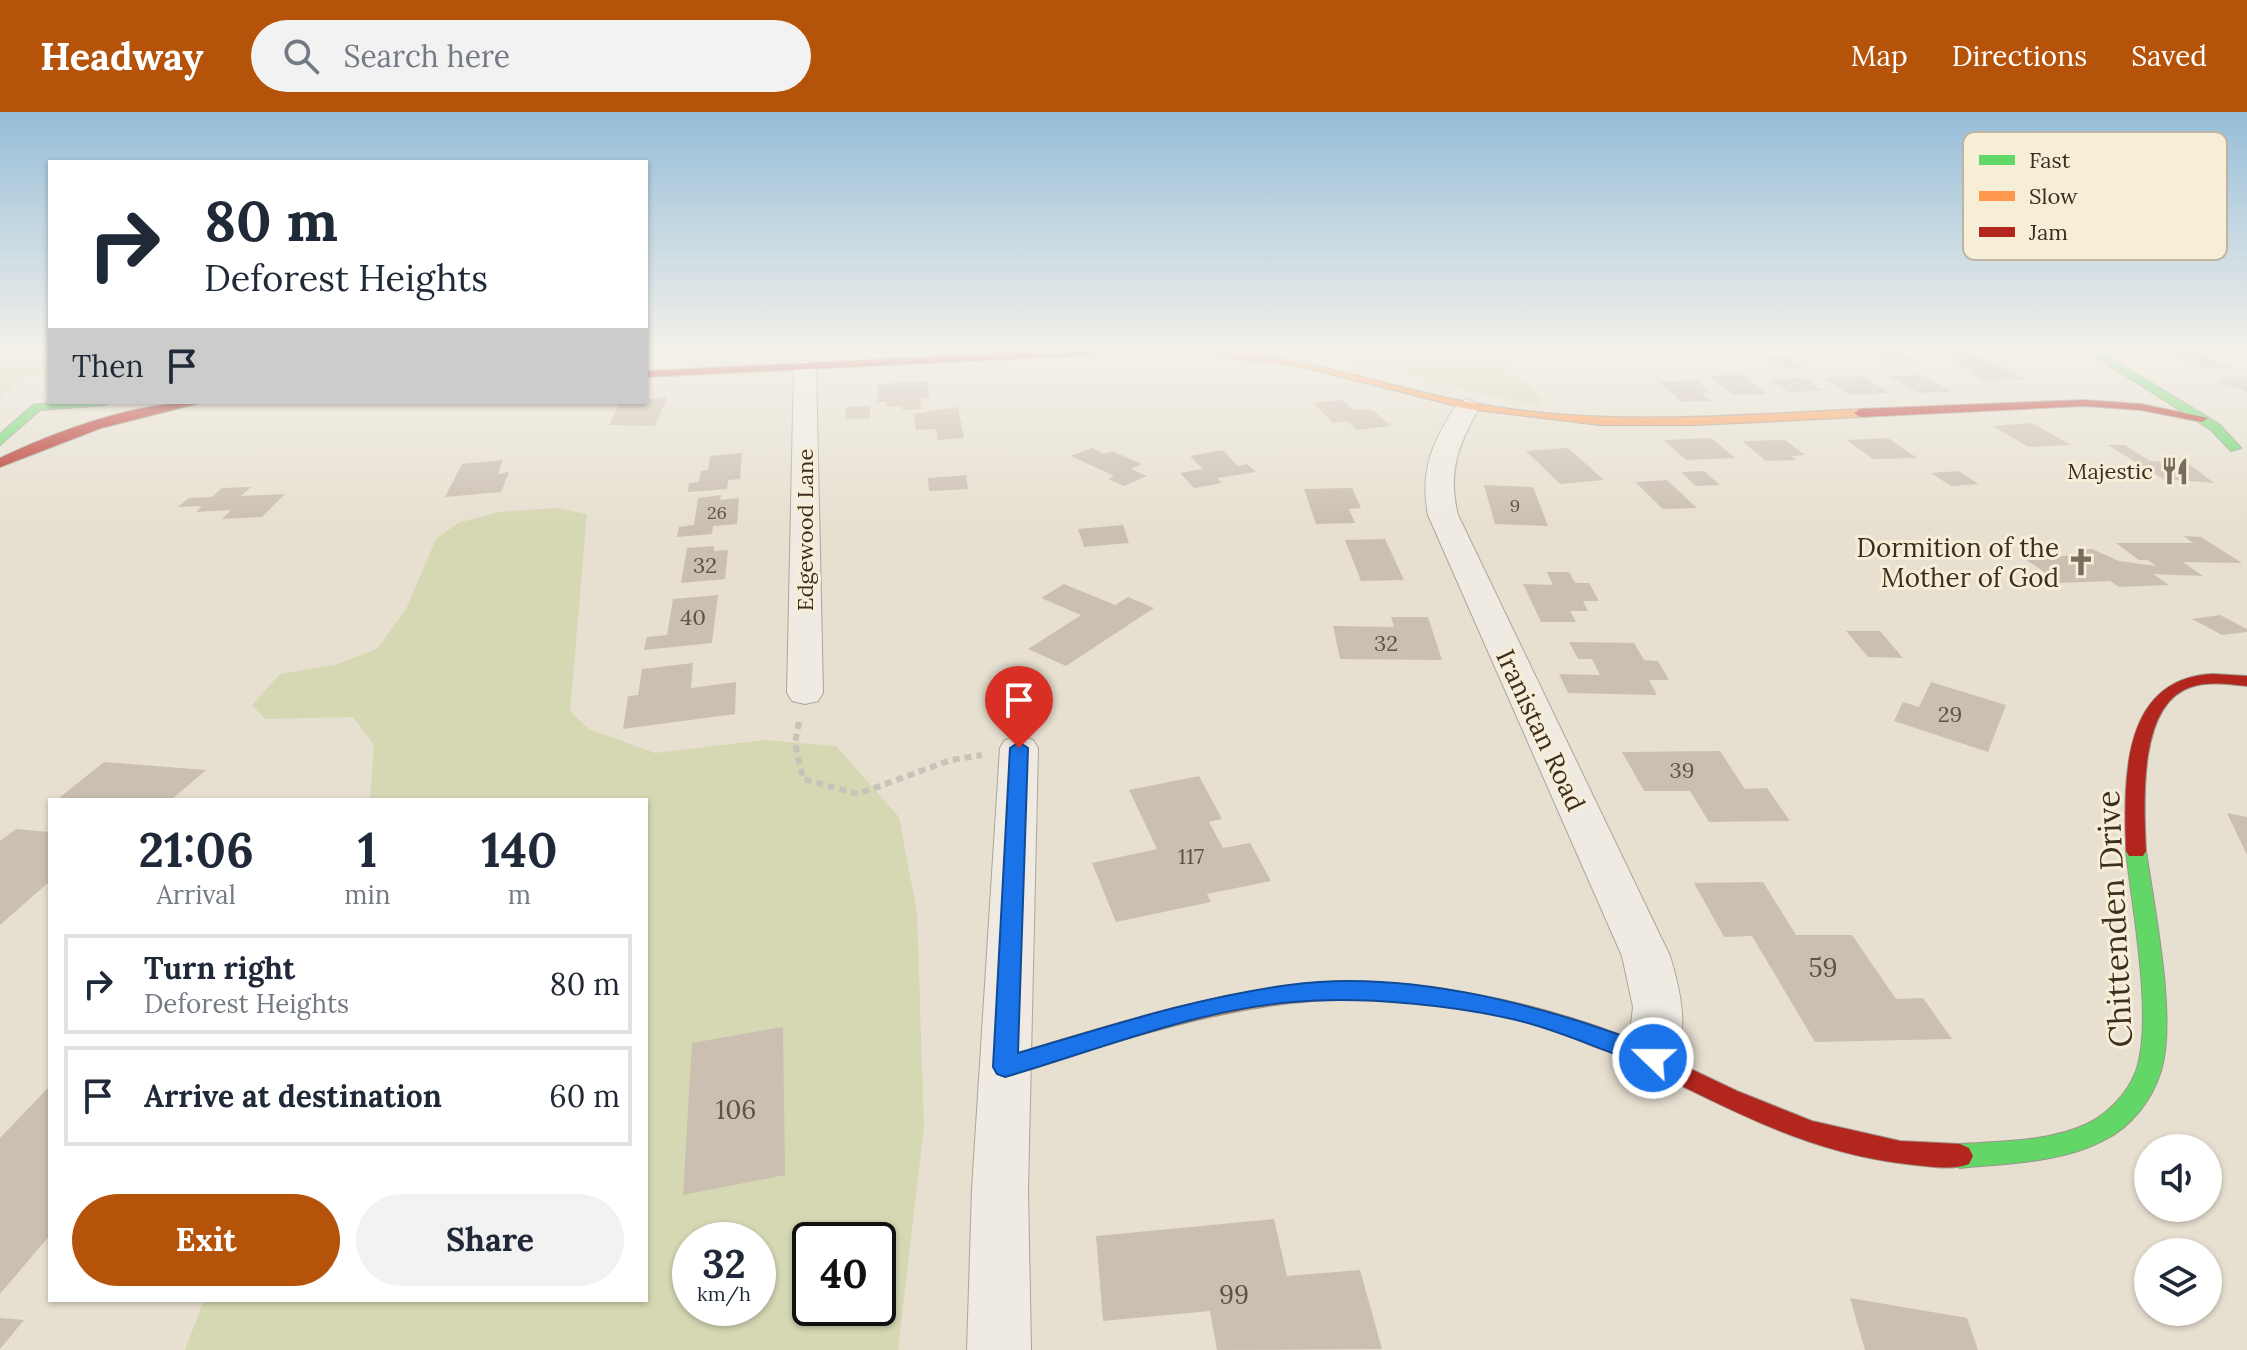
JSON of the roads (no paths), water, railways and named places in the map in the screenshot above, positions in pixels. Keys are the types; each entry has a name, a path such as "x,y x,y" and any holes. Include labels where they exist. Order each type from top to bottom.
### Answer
{"street":[{"path":"0,441 35,408"},
{"path":"0,463 83,427 162,408"},
{"name":"Edgewood Lane","path":"805,408 805,693"},
{"name":"Iranistan Road","path":"1467,408 1447,438 1437,467 1443,515 1646,956 1657,992 1660,1027 1653,1058"},
{"path":"1481,408 1563,419 1648,422 1974,408"},
{"path":"2145,408 2202,418"},
{"path":"2184,408 2224,434 2240,453"},
{"path":"2215,408 2227,414"},
{"name":"Chittenden Drive","path":"1005,1067 1180,1016 1244,1001 1292,993 1409,995 1524,1013 1594,1034 1653,1058 1733,1102 1801,1127 1876,1147 1950,1155 2017,1153 2075,1143 2117,1120 2145,1089 2156,1053 2156,1020 2136,833 2135,790 2142,738 2162,699 2177,687 2201,680 2247,681"},
{"path":"999,1350 999,1203 1019,748"}],"place":[{"name":"Majestic","path":"2175,471"},
{"name":"Dormition of the Mother of God","path":"2081,562"}]}
